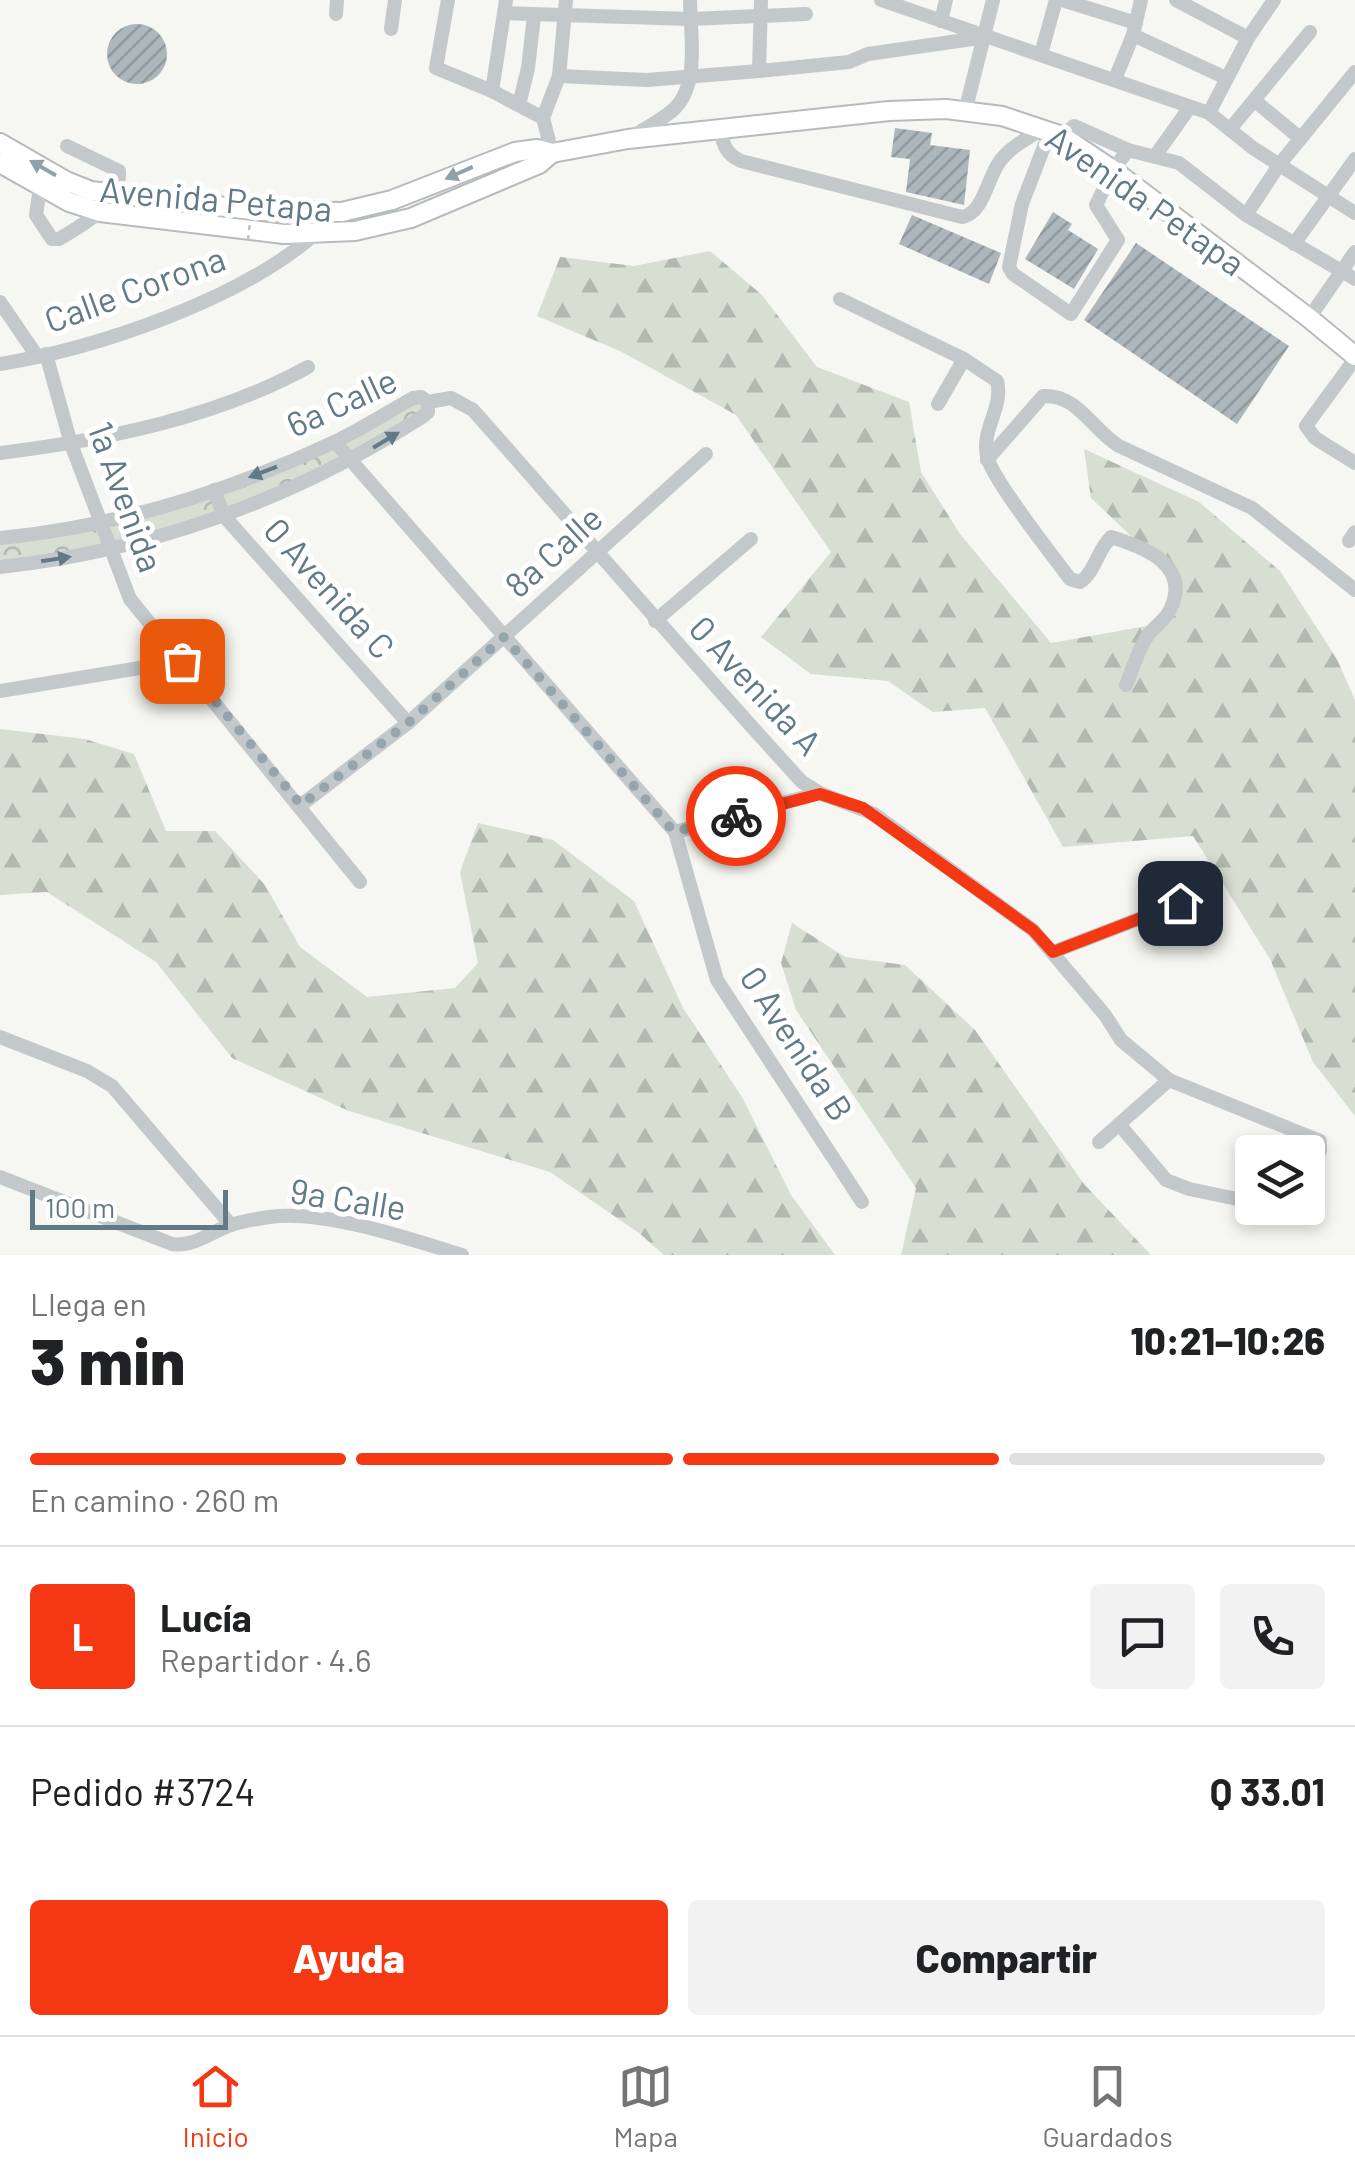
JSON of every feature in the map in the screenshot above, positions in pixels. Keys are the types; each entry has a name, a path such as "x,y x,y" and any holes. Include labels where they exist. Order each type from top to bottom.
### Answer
{"main road":[{"name":"Avenida Petapa","path":"0,143 66,181 114,195 259,211 316,213 372,207 515,152 538,149 552,153 628,139 890,110 1002,116 1052,132 1113,170 1354,352"},
{"name":"Avenida Petapa","path":"0,163 69,202 100,212 314,235 354,232 411,218 539,164 552,153"}],"street":[{"path":"391,29 395,0"},
{"path":"448,0 436,68 543,118"},
{"path":"552,153 543,118 560,76 566,0"},
{"path":"628,139 676,106 690,76 690,0"},
{"path":"881,0 1208,112 1279,165 1355,212"},
{"path":"941,22 946,0"},
{"path":"965,112 993,0"},
{"path":"1040,54 1059,0 1134,29 1226,78"},
{"path":"1115,79 1134,29 1140,0"},
{"path":"1176,0 1248,38"},
{"path":"1208,112 1248,38 1274,0"},
{"path":"492,91 505,7 534,16 565,17 690,19 760,7 806,14"},
{"path":"759,71 760,7"},
{"path":"519,105 534,16"},
{"path":"1231,128 1310,32"},
{"path":"560,76 647,80 759,71 848,62 868,54 984,38"},
{"path":"1246,214 1279,165 1355,72"},
{"path":"1255,101 1300,138"},
{"path":"1156,156 1190,108"},
{"path":"720,129 723,146 741,161 962,216 976,210 999,162 1012,148 1074,126 1128,150 1179,163 1246,214 1348,275"},
{"path":"1052,132 1022,204 1009,266 1013,274 1069,313 1074,313 1118,240 1096,205 1128,150"},
{"path":"40,186 36,216 52,239 100,212 114,195 119,171 67,146"},
{"path":"1294,244 1355,159"},
{"path":"314,235 316,213"},
{"name":"Calle Corona","path":"0,364 121,332 227,292 273,268 314,235"},
{"path":"1309,318 1348,275 1355,252"},
{"path":"840,300 964,359 997,381 1000,390 986,432 987,460 1074,582 1086,578 1098,550 1110,537 1161,557 1170,569 1175,593 1170,610 1147,636 1126,684"},
{"name":"1a Avenida","path":"0,302 41,355 130,598 360,882"},
{"path":"1354,352 1306,426 1315,438 1355,463"},
{"path":"938,404 964,359"},
{"path":"0,454 71,444 216,408 308,367"},
{"path":"987,460 1044,396 1058,395 1072,402 1107,439 1119,446 1252,508 1355,590"},
{"name":"6a Calle","path":"0,538 101,524 214,490 334,442 412,398 421,397 428,402 428,412 422,417 349,461 224,516 111,549 0,567"},
{"name":"0 Avenida A","path":"428,402 444,397 466,404 599,552 655,622 802,782 820,794 874,814 1033,930 1105,1015 1121,1040 1169,1080 1307,1135"},
{"name":"0 Avenida B","path":"334,442 674,832 717,980 862,1202"},
{"name":"8a Calle","path":"301,805 408,723 706,454"},
{"name":"0 Avenida C","path":"214,490 224,516 408,723"},
{"path":"655,622 752,539"},
{"path":"0,691 182,661"},
{"path":"674,832 820,794"},
{"path":"1053,952 1180,903"},
{"path":"0,1038 87,1071 112,1086 231,1224"},
{"path":"1099,1142 1169,1080"},
{"path":"1120,1124 1166,1180 1235,1198"},
{"name":"9a Calle","path":"0,1177 172,1244 190,1244 231,1224 275,1216 330,1220 462,1255"}],"path":[{"path":"248,240 252,203"}],"green space":[{"path":"710,251 762,295 817,367 909,402 921,472 960,534 1051,643 1158,624 1176,579 1091,498 1084,449 1199,502 1280,571 1337,659 1355,700 1355,1116 1313,1062 1270,959 1193,836 1063,847 985,708 933,712 888,681 811,674 761,637 831,552 736,415 622,352 537,316 560,257 634,266"},
{"path":"413,398 428,412 224,516 0,567 0,538 214,490"},
{"path":"0,729 85,739 134,754 166,831 215,831 265,885 300,947 367,997 455,988 478,963 460,872 478,823 553,840 634,901 683,1008 742,1097 791,1195 835,1255 664,1255 639,1233 550,1172 349,1111 232,1058 156,962 47,892 0,895"},
{"path":"792,923 845,957 905,965 975,1030 1084,1184 1151,1255 901,1255 916,1188 796,1010 781,963"}],"building":[{"path":"137,24 158,33 167,54 158,75 137,84 116,75 107,54 116,33"},
{"path":"895,128 932,133 930,145 970,150 964,205 906,192 910,159 891,157"},
{"path":"1053,212 1072,224 1068,230 1098,249 1074,289 1025,259"},
{"path":"912,215 1001,253 989,284 899,244"},
{"path":"1136,243 1289,346 1237,424 1084,320"}],"way so far":[{"path":"182,661 301,805 408,723 504,637 674,832 736,816"}],"route":[{"path":"736,816 820,794 863,808 1033,930 1053,952 1180,903"}]}
